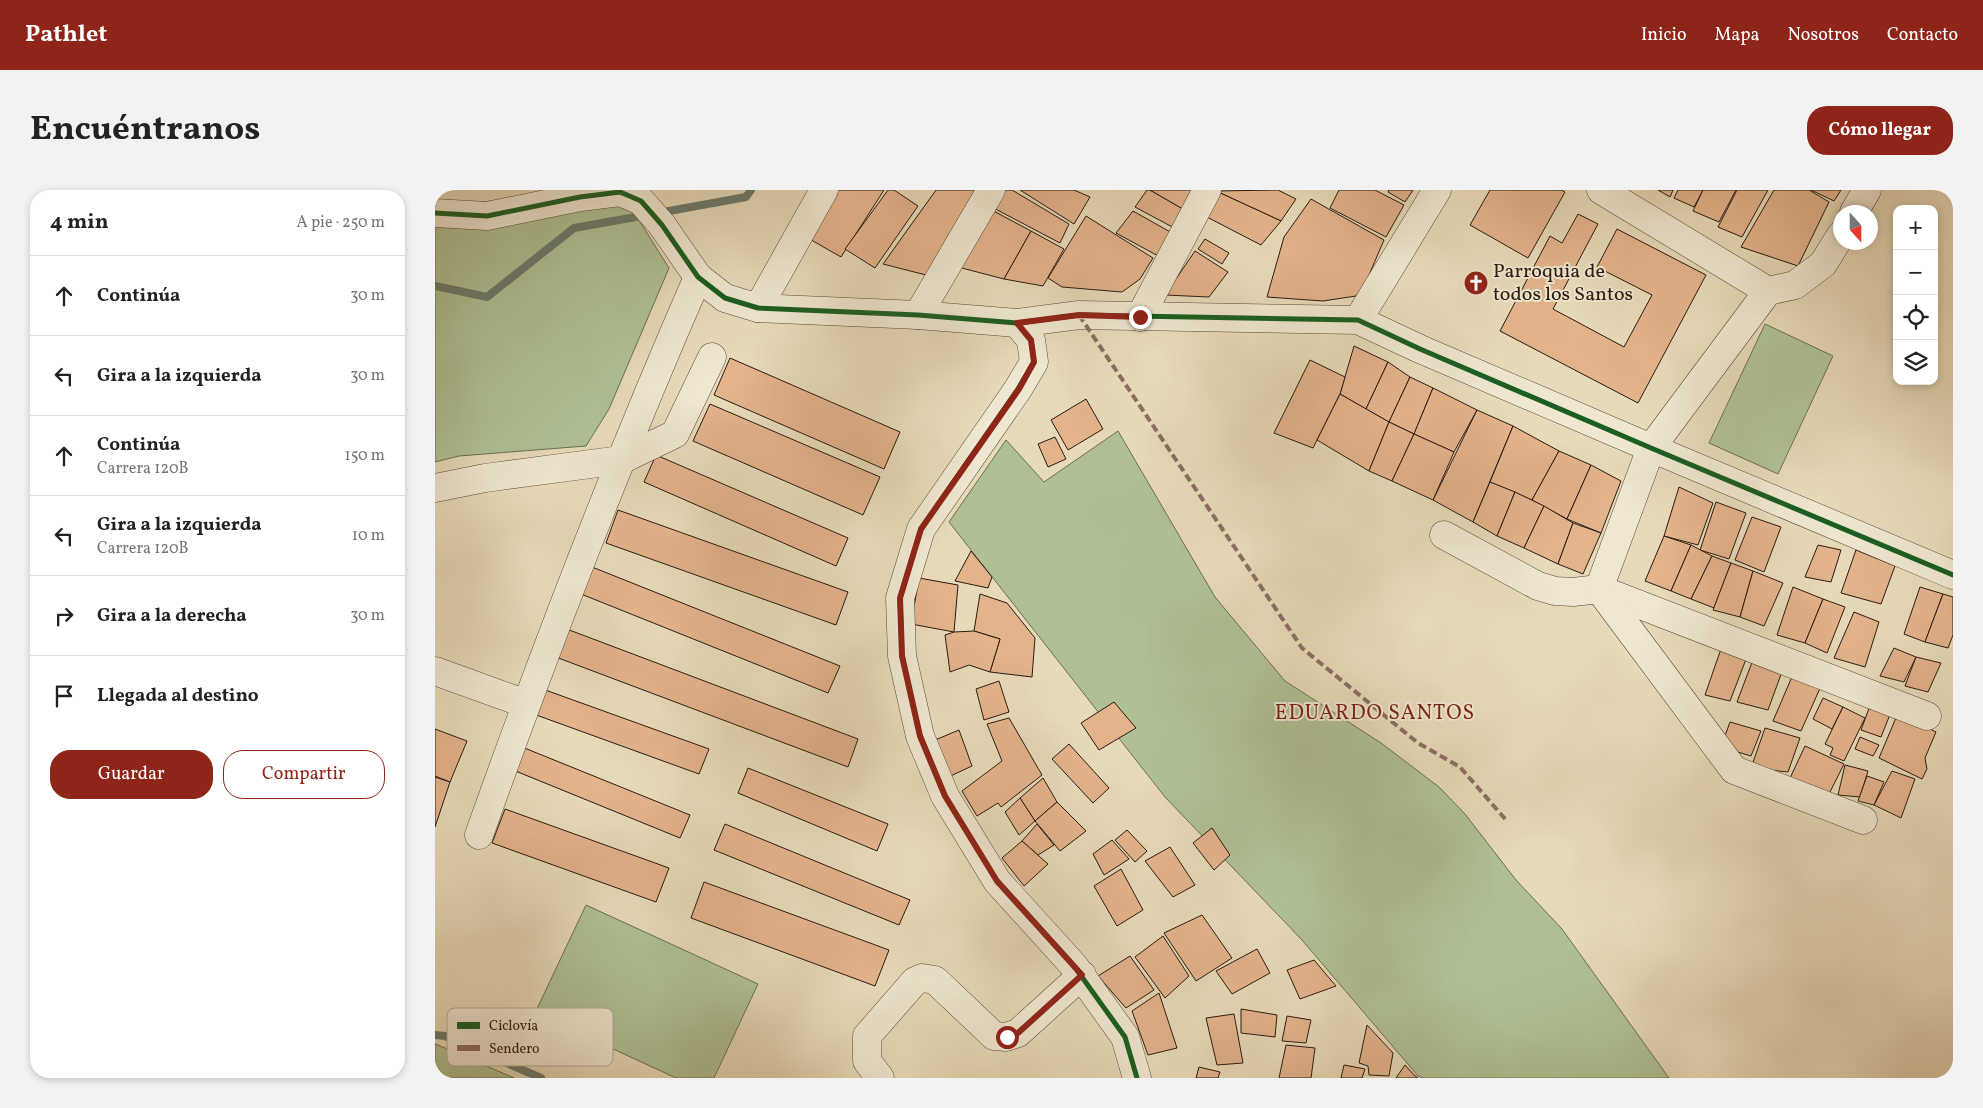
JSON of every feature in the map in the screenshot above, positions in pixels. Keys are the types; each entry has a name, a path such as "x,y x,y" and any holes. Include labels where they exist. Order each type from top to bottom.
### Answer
{"street":[{"path":"758,308 824,190"},
{"path":"918,315 991,190"},
{"path":"1140,317 1207,190"},
{"path":"1358,320 1437,190"},
{"path":"1601,190 1768,291"},
{"path":"1858,205 1867,190"},
{"path":"435,213 487,216 581,197 620,192 641,201 662,225 698,277 725,298 758,308 918,315 1017,323 1079,315 1358,320 1420,349 1953,575"},
{"path":"1599,589 1651,448 1768,291 1795,285 1823,264 1833,248"},
{"path":"479,835 526,704 646,395 698,277"},
{"path":"1017,323 1031,340 1034,362 1019,389 921,529 900,598 902,656 920,736 945,796 997,881 1082,975 1125,1037 1137,1078"},
{"path":"435,488 485,478 621,460 675,434 712,357"},
{"path":"1444,535 1538,586 1555,592 1599,589 1927,716"},
{"path":"1599,589 1734,770 1863,820"},
{"path":"435,671 526,704"},
{"path":"880,1078 867,1061 867,1036 915,981 922,978 935,980 994,1036 1007,1037 1018,1033 1082,975"}],"green space":[{"path":"620,190 669,268 609,409 586,446 459,456 435,462 435,206"},
{"path":"1765,324 1833,356 1778,474 1709,443"},
{"path":"1118,431 1215,597 1285,681 1381,743 1439,787 1465,814 1516,880 1562,929 1669,1078 1423,1078 1418,1076 1302,940 1165,797 949,522 1006,440 1044,482"},
{"path":"586,905 758,984 714,1078 676,1078 613,1049 613,1008 537,1008"},
{"path":"435,1044 447,1049 447,1066 486,1066 514,1078 435,1078"}],"building":[{"path":"834,190 884,190 841,257 806,237"},
{"path":"888,190 894,190 918,206 875,268 845,249"},
{"path":"936,190 982,190 926,275 883,264"},
{"path":"995,190 1012,190 1069,224 1060,243 984,203"},
{"path":"1020,190 1074,190 1090,197 1074,224"},
{"path":"1147,190 1188,212 1178,230 1135,207"},
{"path":"1150,190 1200,190 1188,212"},
{"path":"1278,190 1296,199 1281,221 1216,191"},
{"path":"1339,190 1375,190 1404,205 1386,237 1330,208"},
{"path":"1389,190 1413,190 1405,202 1388,192"},
{"path":"1490,190 1561,190 1565,192 1528,258 1470,225"},
{"path":"1658,190 1673,190 1670,197"},
{"path":"1678,190 1703,190 1694,207 1674,198"},
{"path":"1703,190 1736,190 1719,222 1693,211"},
{"path":"1737,190 1768,190 1742,237 1718,227"},
{"path":"1774,190 1809,190 1829,202 1798,266 1741,247"},
{"path":"1811,190 1841,190 1834,201"},
{"path":"1216,191 1281,221 1261,245 1203,215"},
{"path":"1311,199 1384,240 1366,282 1356,296 1323,301 1267,297 1284,237"},
{"path":"988,208 1031,231 1004,279 958,267"},
{"path":"1133,211 1172,233 1160,257 1116,233"},
{"path":"1578,214 1598,224 1553,309 1624,347 1652,295 1597,267 1617,229 1706,275 1638,403 1500,331 1550,236 1562,243"},
{"path":"1086,216 1153,258 1140,279 1122,292 1062,287 1048,278"},
{"path":"1031,231 1064,249 1043,286 1004,279"},
{"path":"1205,239 1229,253 1222,264 1198,249"},
{"path":"1195,251 1228,272 1209,297 1165,295"},
{"path":"1354,346 1388,362 1366,409 1340,394"},
{"path":"730,358 900,432 884,469 714,395"},
{"path":"1310,360 1345,377 1340,394 1313,448 1274,433"},
{"path":"1388,362 1410,377 1389,422 1366,409"},
{"path":"1410,377 1433,388 1414,434 1389,422"},
{"path":"1433,388 1477,410 1454,452 1414,434"},
{"path":"1340,394 1389,422 1369,471 1317,440"},
{"path":"1086,399 1103,429 1068,450 1051,420"},
{"path":"710,404 880,477 863,515 693,441"},
{"path":"1477,410 1513,426 1473,522 1433,500"},
{"path":"1389,422 1414,434 1392,481 1369,471"},
{"path":"1513,426 1559,451 1532,500 1490,482"},
{"path":"1414,434 1454,452 1433,500 1392,481"},
{"path":"1055,437 1066,459 1048,467 1038,444"},
{"path":"1559,451 1591,465 1567,519 1532,500"},
{"path":"656,455 848,538 836,566 644,482"},
{"path":"1591,465 1621,481 1601,533 1567,519"},
{"path":"1490,482 1515,492 1497,536 1473,522"},
{"path":"1679,487 1713,503 1698,545 1664,536"},
{"path":"1515,492 1544,506 1524,548 1497,536"},
{"path":"1716,502 1746,513 1729,559 1700,550"},
{"path":"1544,506 1573,523 1558,564 1524,548"},
{"path":"618,510 848,592 836,625 606,543"},
{"path":"1752,517 1781,527 1764,572 1735,560"},
{"path":"1573,523 1601,533 1583,574 1558,564"},
{"path":"1664,536 1691,545 1671,591 1645,581"},
{"path":"1691,545 1712,556 1691,599 1671,591"},
{"path":"1818,545 1841,550 1831,582 1805,577"},
{"path":"1856,550 1895,566 1881,604 1841,593"},
{"path":"971,551 992,577 988,588 955,581"},
{"path":"1712,556 1731,563 1714,608 1691,599"},
{"path":"1731,563 1753,571 1740,617 1713,610"},
{"path":"592,567 840,666 828,693 581,594"},
{"path":"1753,571 1783,583 1764,626 1740,617"},
{"path":"919,578 958,585 954,632 911,624"},
{"path":"1793,587 1823,599 1805,643 1777,635"},
{"path":"1920,587 1943,594 1925,642 1904,634"},
{"path":"980,594 1007,603 1035,638 1032,677 990,672 1000,639 974,631"},
{"path":"1943,594 1953,597 1953,635 1948,648 1925,642"},
{"path":"1823,599 1845,607 1827,653 1805,643"},
{"path":"1854,612 1879,622 1865,667 1834,658"},
{"path":"564,628 858,739 848,767 553,656"},
{"path":"974,631 1000,639 990,672 969,665 950,672 945,635 954,632"},
{"path":"1722,646 1748,654 1730,701 1705,695"},
{"path":"1894,648 1916,657 1904,682 1880,676"},
{"path":"1754,657 1783,669 1768,710 1737,702"},
{"path":"1916,657 1941,663 1928,692 1905,686"},
{"path":"1794,672 1821,686 1801,731 1773,721"},
{"path":"999,681 1009,712 984,720 976,689"},
{"path":"537,687 709,749 699,774 528,712"},
{"path":"1823,698 1843,707 1832,729 1813,719"},
{"path":"1114,702 1136,728 1099,750 1081,723"},
{"path":"1871,703 1891,712 1881,737 1861,730"},
{"path":"1843,707 1865,718 1844,761 1830,755 1833,748 1825,744"},
{"path":"1898,713 1936,732 1925,758 1927,769 1922,779 1879,758"},
{"path":"1009,718 1042,775 1001,807 998,803 977,816 962,791 1002,761 987,724"},
{"path":"1730,722 1761,731 1751,756 1721,747"},
{"path":"1765,728 1800,738 1788,772 1751,768"},
{"path":"435,729 467,741 450,782 435,776"},
{"path":"959,730 972,766 944,779 928,743"},
{"path":"1860,737 1879,745 1873,756 1855,749"},
{"path":"1069,744 1109,788 1093,803 1052,759"},
{"path":"1805,746 1844,764 1828,796 1790,778"},
{"path":"522,747 690,815 680,838 513,770"},
{"path":"1845,765 1868,771 1860,797 1838,795"},
{"path":"748,768 888,824 877,851 738,793"},
{"path":"1892,771 1915,779 1901,818 1874,805"},
{"path":"1867,776 1884,782 1874,805 1858,801"},
{"path":"435,777 450,782 435,827"},
{"path":"1043,778 1057,802 1035,821 1020,798"},
{"path":"1020,798 1035,821 1019,835 1005,812"},
{"path":"1057,802 1086,831 1060,851 1035,821"},
{"path":"505,809 669,868 656,902 492,843"},
{"path":"725,824 910,900 899,925 714,850"},
{"path":"1037,824 1054,845 1038,855 1022,841"},
{"path":"1212,828 1230,855 1214,870 1193,843"},
{"path":"1127,830 1147,851 1135,862 1115,840"},
{"path":"1112,840 1129,859 1104,875 1093,854"},
{"path":"1022,841 1048,864 1024,886 1002,858"},
{"path":"1170,847 1195,885 1173,897 1145,861"},
{"path":"1121,869 1143,910 1117,926 1094,886"},
{"path":"704,882 889,950 875,986 691,918"},
{"path":"1202,915 1232,958 1196,981 1164,933"},
{"path":"1163,936 1189,976 1165,998 1135,957"},
{"path":"1257,949 1270,973 1232,994 1216,971"},
{"path":"1130,956 1154,990 1126,1008 1098,976"},
{"path":"1314,960 1336,986 1300,999 1287,970"},
{"path":"1159,993 1177,1048 1148,1055 1132,1011"},
{"path":"1241,1009 1277,1015 1275,1037 1241,1033"},
{"path":"1234,1014 1243,1063 1217,1065 1206,1018"},
{"path":"1287,1016 1311,1020 1306,1043 1282,1041"},
{"path":"1367,1025 1393,1053 1389,1076 1369,1075 1368,1066 1359,1063"},
{"path":"1286,1045 1315,1048 1311,1078 1279,1078"},
{"path":"1344,1065 1365,1069 1362,1078 1341,1078"},
{"path":"1405,1065 1414,1075 1418,1078 1396,1078"},
{"path":"1199,1067 1220,1072 1218,1078 1196,1078"}],"waterway":[{"path":"658,213 746,197 751,190"},
{"path":"435,286 487,297 574,228 647,215"},
{"path":"435,1035 447,1037"},
{"path":"514,1066 541,1078"}],"marked path":[{"path":"1079,315 1302,648 1418,743 1460,767 1506,820"}],"cycle path":[{"path":"435,213 487,216 580,197 620,192 641,201 662,225 698,277 725,298 758,308 918,315 1017,323 1079,315 1358,320 1420,349 1953,575"},
{"path":"1017,323 1031,340 1034,362 1018,389 921,529 900,598 902,656 920,736 945,796 997,881 1074,966 1125,1037 1137,1078"}],"place":[{"name":"Parroquia de todos los Santos","path":"1476,283"}],"district":[{"name":"EDUARDO SANTOS","path":"1375,713"}],"route":[{"path":"1007,1037 1018,1033 1082,975 997,881 945,796 920,736 902,656 900,598 921,529 1019,389 1034,362 1031,340 1017,323 1079,315 1140,317"}]}
